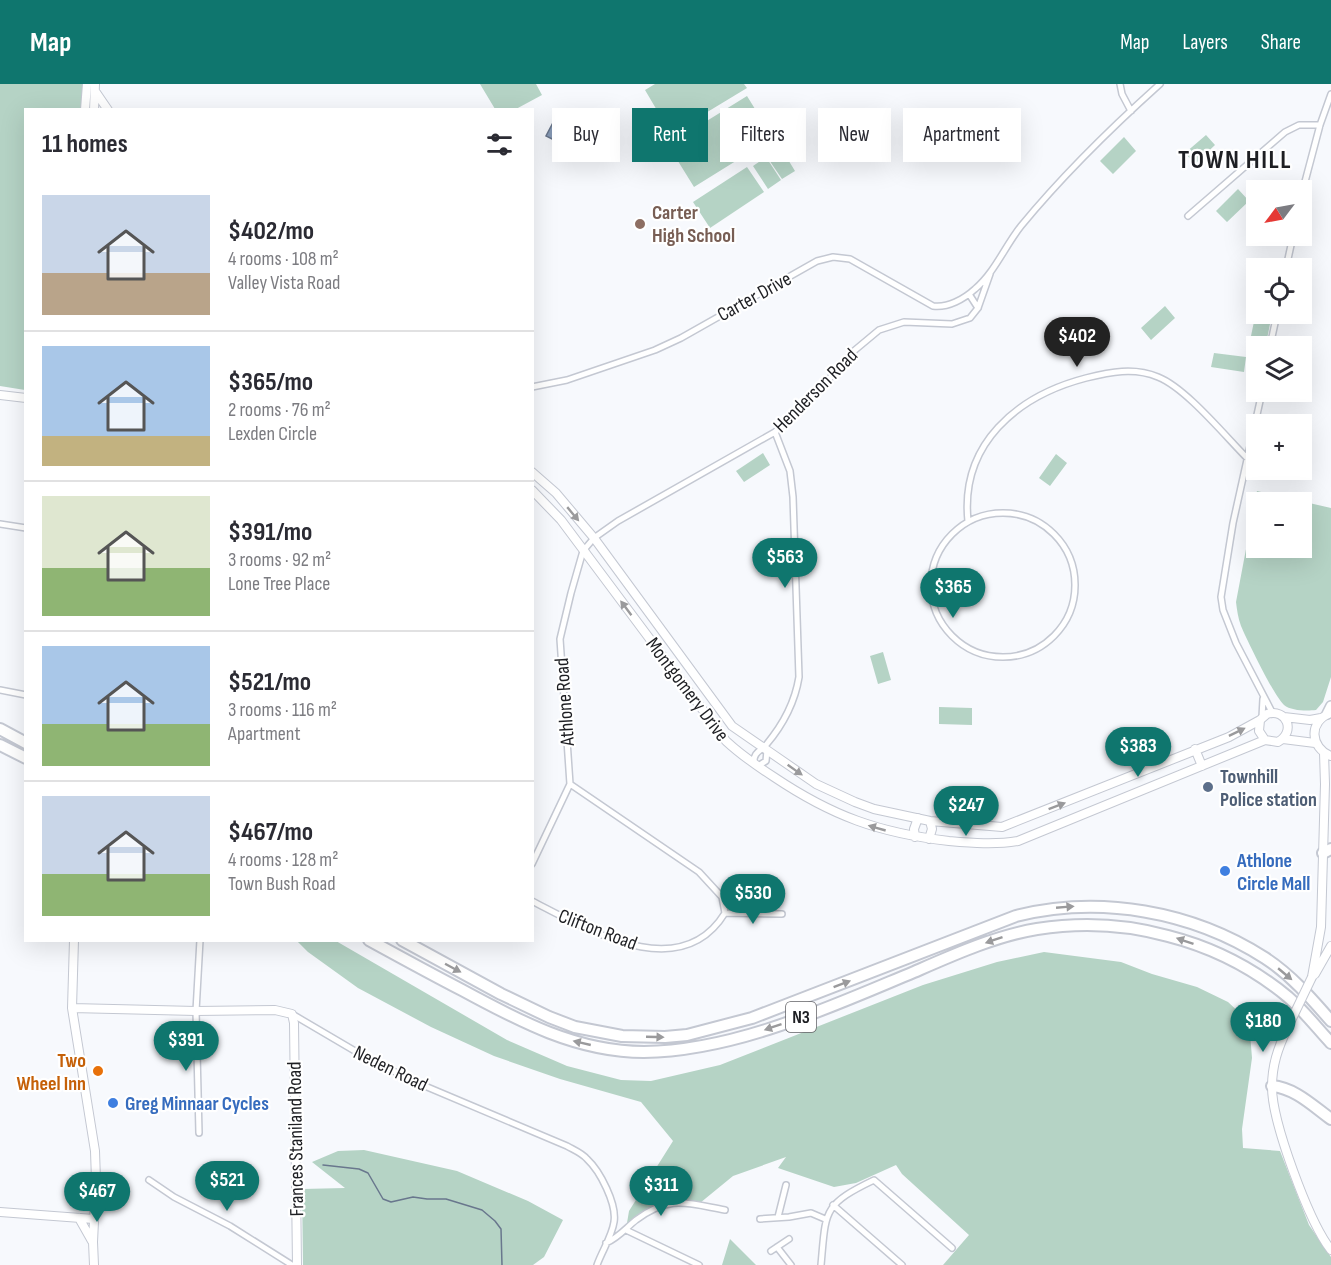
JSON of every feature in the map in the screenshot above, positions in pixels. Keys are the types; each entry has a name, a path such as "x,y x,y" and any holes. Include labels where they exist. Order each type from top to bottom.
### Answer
{"highway":[{"path":"0,729 24,742"},
{"path":"0,745 24,757"},
{"name":"N3","path":"406,942 536,1012 566,1024 622,1036 665,1037 698,1033 752,1018 1016,916 1071,906 1116,908 1153,912 1180,919 1237,942 1287,975 1331,1021"},
{"name":"N3","path":"373,942 492,1007 551,1034 614,1050 642,1052 692,1048 750,1035 1011,935 1068,925 1125,927 1152,931 1182,940 1239,964 1289,998 1331,1043"},
{"path":"1272,1086 1281,1087 1296,1094 1331,1119"}],"street":[{"path":"85,108 87,84"},
{"path":"1120,84 1122,94 1131,111"},
{"path":"978,308 969,294 990,274 1022,226 1099,140 1160,84"},
{"path":"94,108 95,88"},
{"path":"95,88 107,108"},
{"path":"1305,180 1320,124 1331,94"},
{"path":"1188,216 1286,132 1299,125 1320,124"},
{"name":"Carter Drive","path":"534,387 567,380 656,350 817,261 833,256 850,259 933,306 952,303 969,294"},
{"path":"978,308 990,274"},
{"name":"Henderson Road","path":"594,538 618,521 775,432 802,409 855,350 879,330 904,322 959,323 970,318 978,308"},
{"path":"968,521 966,502 970,478 978,456 1001,423 1026,402 1046,391 1094,376 1128,370 1158,377 1172,384 1246,457"},
{"path":"0,395 24,398"},
{"path":"766,747 766,760 756,764 754,755 766,747 789,709 796,692 800,658 791,479 775,432"},
{"path":"1246,468 1233,524 1221,597 1223,610 1236,643 1272,712 1284,717 1310,720 1328,713"},
{"name":"Montgomery Drive","path":"534,474 556,493 594,538 725,718 742,734 766,747 827,790 874,809 930,820 1002,827 1229,737 1261,718"},
{"name":"Montgomery Drive","path":"534,492 561,520 718,733 732,747 804,797 831,812 860,823 915,837 990,844 1018,841 1265,740"},
{"path":"998,512 1028,516 1043,524 1064,543 1071,556 1076,585 1071,607 1063,623 1045,644 1018,656 988,657 972,651 946,629 936,613 932,600 933,568 946,542 968,521 998,512"},
{"path":"0,524 24,528"},
{"name":"Athlone Road","path":"534,860 570,784 560,639 583,551 594,538"},
{"path":"654,645 666,637"},
{"path":"660,654 671,645"},
{"path":"0,690 24,695"},
{"path":"1263,698 1258,731 1265,740 1273,743 1283,739 1316,743"},
{"path":"1261,718 1272,712"},
{"path":"1312,977 1321,927 1327,851 1325,784 1327,755 1316,743 1314,729 1328,713"},
{"path":"1283,739 1288,726 1284,717"},
{"path":"1196,749 1202,766"},
{"path":"570,784 699,872 722,897 725,906 724,913 782,914"},
{"path":"915,837 918,818"},
{"path":"930,820 932,829 930,838"},
{"name":"Clifton Road","path":"534,902 570,921 624,944 649,948 667,949 696,941 708,933 724,913"},
{"path":"74,942 72,1008 95,1151 94,1265"},
{"path":"199,1133 196,1011 200,942"},
{"path":"1331,946 1312,977 1287,1029 1275,1059 1272,1086 1276,1112 1300,1189 1309,1212 1331,1250"},
{"name":"Neden Road","path":"72,1008 275,1010 292,1014 360,1054 413,1081 567,1146 586,1157 600,1178 615,1211 613,1228 597,1265"},
{"name":"Frances Staniland Road","path":"292,1014 297,1265"},
{"path":"149,1180 174,1197 230,1226 292,1265"},
{"path":"821,1265 825,1219 833,1205 842,1197 874,1180 952,1248"},
{"path":"778,1217 786,1185"},
{"path":"606,1243 653,1208 669,1203 724,1210"},
{"path":"833,1205 902,1265"},
{"path":"0,1212 94,1219"},
{"path":"760,1219 789,1218 811,1213 825,1219"},
{"path":"78,1218 93,1242"},
{"path":"626,1230 699,1265"},
{"path":"771,1251 789,1239"},
{"path":"777,1246 791,1265"}],"green space":[{"path":"0,84 83,84 81,108 24,108 24,390 0,386"},
{"path":"480,84 536,84 542,95 518,108 494,108"},
{"path":"655,84 744,84 747,88 708,112 708,108 656,108 645,90"},
{"path":"747,96 754,108 728,108"},
{"path":"720,113 720,162 734,162 694,187 679,162 708,162 708,120"},
{"path":"1206,135 1215,145 1195,164 1185,153"},
{"path":"1124,137 1136,151 1113,174 1100,161"},
{"path":"759,162 769,162 781,180 768,189 753,166"},
{"path":"770,162 790,162 795,171 782,179"},
{"path":"747,167 764,192 710,228 693,202"},
{"path":"1238,189 1246,198 1246,204 1227,222 1216,211"},
{"path":"1165,306 1175,318 1151,340 1141,328"},
{"path":"1253,324 1270,324 1268,336 1251,336"},
{"path":"1214,353 1246,357 1244,372 1211,367"},
{"path":"763,453 770,465 744,482 736,471"},
{"path":"1056,454 1067,463 1050,486 1039,478"},
{"path":"1312,504 1331,508 1331,677 1323,702 1316,710 1291,708 1284,705 1261,667 1238,617 1236,602 1246,549 1246,558 1312,558"},
{"path":"883,652 891,680 878,684 870,656"},
{"path":"939,707 972,708 972,725 939,724"},
{"path":"298,942 338,942 507,1040 567,1066 621,1080 651,1081 720,1065 923,985 997,962 1044,952 1121,962 1197,987 1228,1002 1242,1015 1250,1033 1252,1058 1242,1129 1243,1148 1280,1151 1309,1225 1331,1257 1331,1265 943,1265 969,1235 902,1174 896,1165 856,1183 834,1187 778,1168 786,1157 733,1176 700,1203 677,1204 661,1208 626,1229 629,1211 673,1141 641,1102 560,1079 494,1056 431,1027 358,988 308,952"},
{"path":"364,1150 457,1171 528,1201 563,1220 544,1257 533,1265 303,1265 302,1189 345,1188 312,1162 338,1151"},
{"path":"730,1239 756,1265 722,1265"}],"water":[{"path":"552,125 552,139 546,136"}],"waterway":[{"path":"323,1165 359,1169 368,1173 383,1199 391,1202 413,1197 446,1199 482,1210 501,1229 502,1265"}],"place":[{"name":"Carter High School","path":"640,224"},
{"name":"Townhill Police station","path":"1208,787"},
{"name":"Athlone Circle Mall","path":"1225,871"},
{"name":"Two Wheel Inn","path":"98,1071"},
{"name":"Greg Minnaar Cycles","path":"113,1103"}],"district":[{"name":"TOWN HILL","path":"1235,159"}]}
